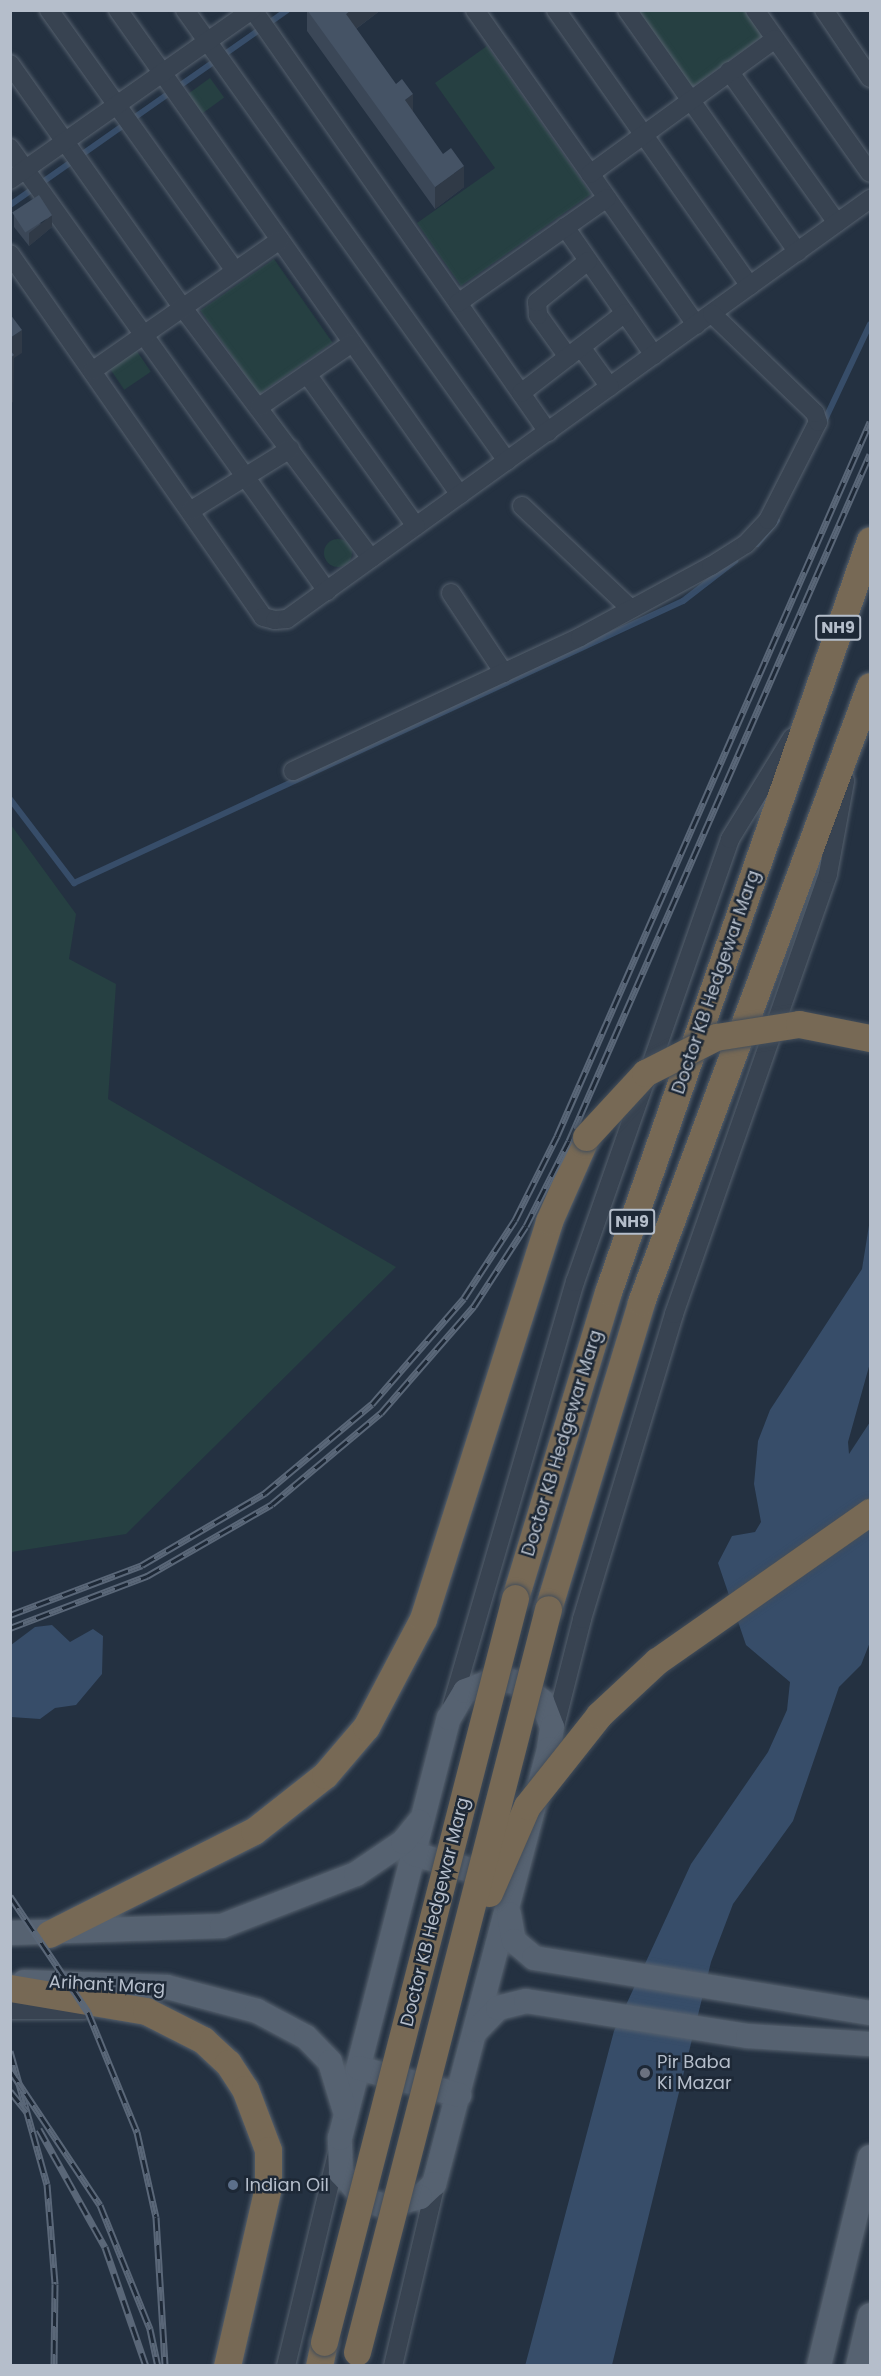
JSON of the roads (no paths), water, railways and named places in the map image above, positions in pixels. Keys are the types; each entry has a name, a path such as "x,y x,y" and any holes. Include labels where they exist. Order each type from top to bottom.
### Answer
{"highway":[{"name":"Doctor KB Hedgewar Marg","path":"321,2354 515,1598 608,1292 763,850 805,717 870,540"},
{"name":"Doctor KB Hedgewar Marg","path":"354,2366 548,1609 641,1302 800,868 870,686"},
{"path":"48,1934 222,1850 279,1814 325,1775 366,1727 398,1675 423,1619 549,1221 565,1179 598,1119 645,1073 690,1046 733,1031 799,1024 870,1038"},
{"path":"455,1969 526,1806 599,1715 657,1661 870,1512"},
{"path":"10,1988 146,2011 203,2040 228,2063 253,2107 268,2150 262,2220 227,2366"}],"main road":[{"path":"482,1682 515,1682 530,1689 550,1716 549,1749 441,2165 434,2184 420,2197 384,2205 366,2200 341,2173 342,2133 449,1718 455,1703 482,1682"},
{"path":"10,1933 188,1931 260,1913 356,1874 403,1842 427,1802"},
{"path":"414,1854 512,1892"},
{"path":"512,1892 518,1948 557,1963 870,2013"},
{"name":"Arihant Marg","path":"10,1982 167,1987 288,2025 330,2062 343,2094 342,2133"},
{"path":"475,2032 510,2002 549,2004 748,2036 870,2044"},
{"path":"358,2068 459,2095"},
{"path":"819,2366 870,2157"},
{"path":"858,2366 870,2314"}],"street":[{"path":"49,10 234,271"},
{"path":"118,10 460,495"},
{"path":"185,10 507,461"},
{"path":"10,180 252,10 548,432"},
{"path":"475,10 696,325"},
{"path":"556,10 750,286"},
{"path":"627,10 798,252"},
{"path":"755,10 870,173"},
{"path":"824,10 870,78"},
{"path":"590,174 689,98 775,39"},
{"path":"10,64 183,308 371,558"},
{"path":"729,70 837,224"},
{"path":"10,148 327,591"},
{"path":"458,303 607,198"},
{"path":"10,254 263,617 287,619 870,199"},
{"path":"565,227 654,355"},
{"path":"92,370 279,240"},
{"path":"588,261 537,302 538,315 610,387"},
{"path":"521,393 625,313"},
{"path":"293,771 504,673 631,609 746,544 768,520 817,429 815,413 712,314"},
{"path":"259,407 352,342"},
{"path":"307,374 416,526"},
{"path":"190,511 290,449"},
{"path":"522,506 631,609"},
{"path":"451,593 504,673"},
{"path":"449,1718 575,1282 730,839 805,717"},
{"path":"549,1749 582,1619 674,1314 828,874 855,726"},
{"path":"10,2010 146,2011"},
{"path":"286,2366 342,2133"},
{"path":"393,2366 441,2165"}],"water":[{"path":"870,1219 870,1363 848,1442 849,1454 870,1422 870,1642 861,1665 839,1687 793,1821 733,1904 711,1962 612,2365 525,2366 614,2031 691,1864 768,1752 787,1710 790,1682 746,1645 718,1563 732,1536 755,1532 761,1522 754,1484 758,1441 770,1410 862,1269"},
{"path":"52,1625 70,1642 93,1629 103,1636 102,1674 76,1705 55,1708 40,1719 11,1717 11,1645 35,1627"}],"waterway":[{"path":"10,205 287,10"},
{"path":"823,424 870,324"},
{"path":"757,544 777,520"},
{"path":"10,799 74,883 683,601 735,561"}],"railway":[{"path":"10,1615 142,1565 265,1493 372,1404 464,1298 515,1220 557,1136 870,422"},
{"path":"10,1628 147,1576 272,1504 381,1413 474,1306 526,1226 569,1141 870,454"},
{"path":"10,1896 88,2012 137,2132 156,2217 165,2366"},
{"path":"10,2051 47,2184 55,2284 54,2366"},
{"path":"10,2070 100,2205 150,2329 158,2366"},
{"path":"10,2091 27,2112"},
{"path":"39,2129 105,2247 146,2366"}],"place":[{"name":"Pir Baba Ki Mazar","path":"645,2073"},
{"name":"Indian Oil","path":"233,2185"}]}
